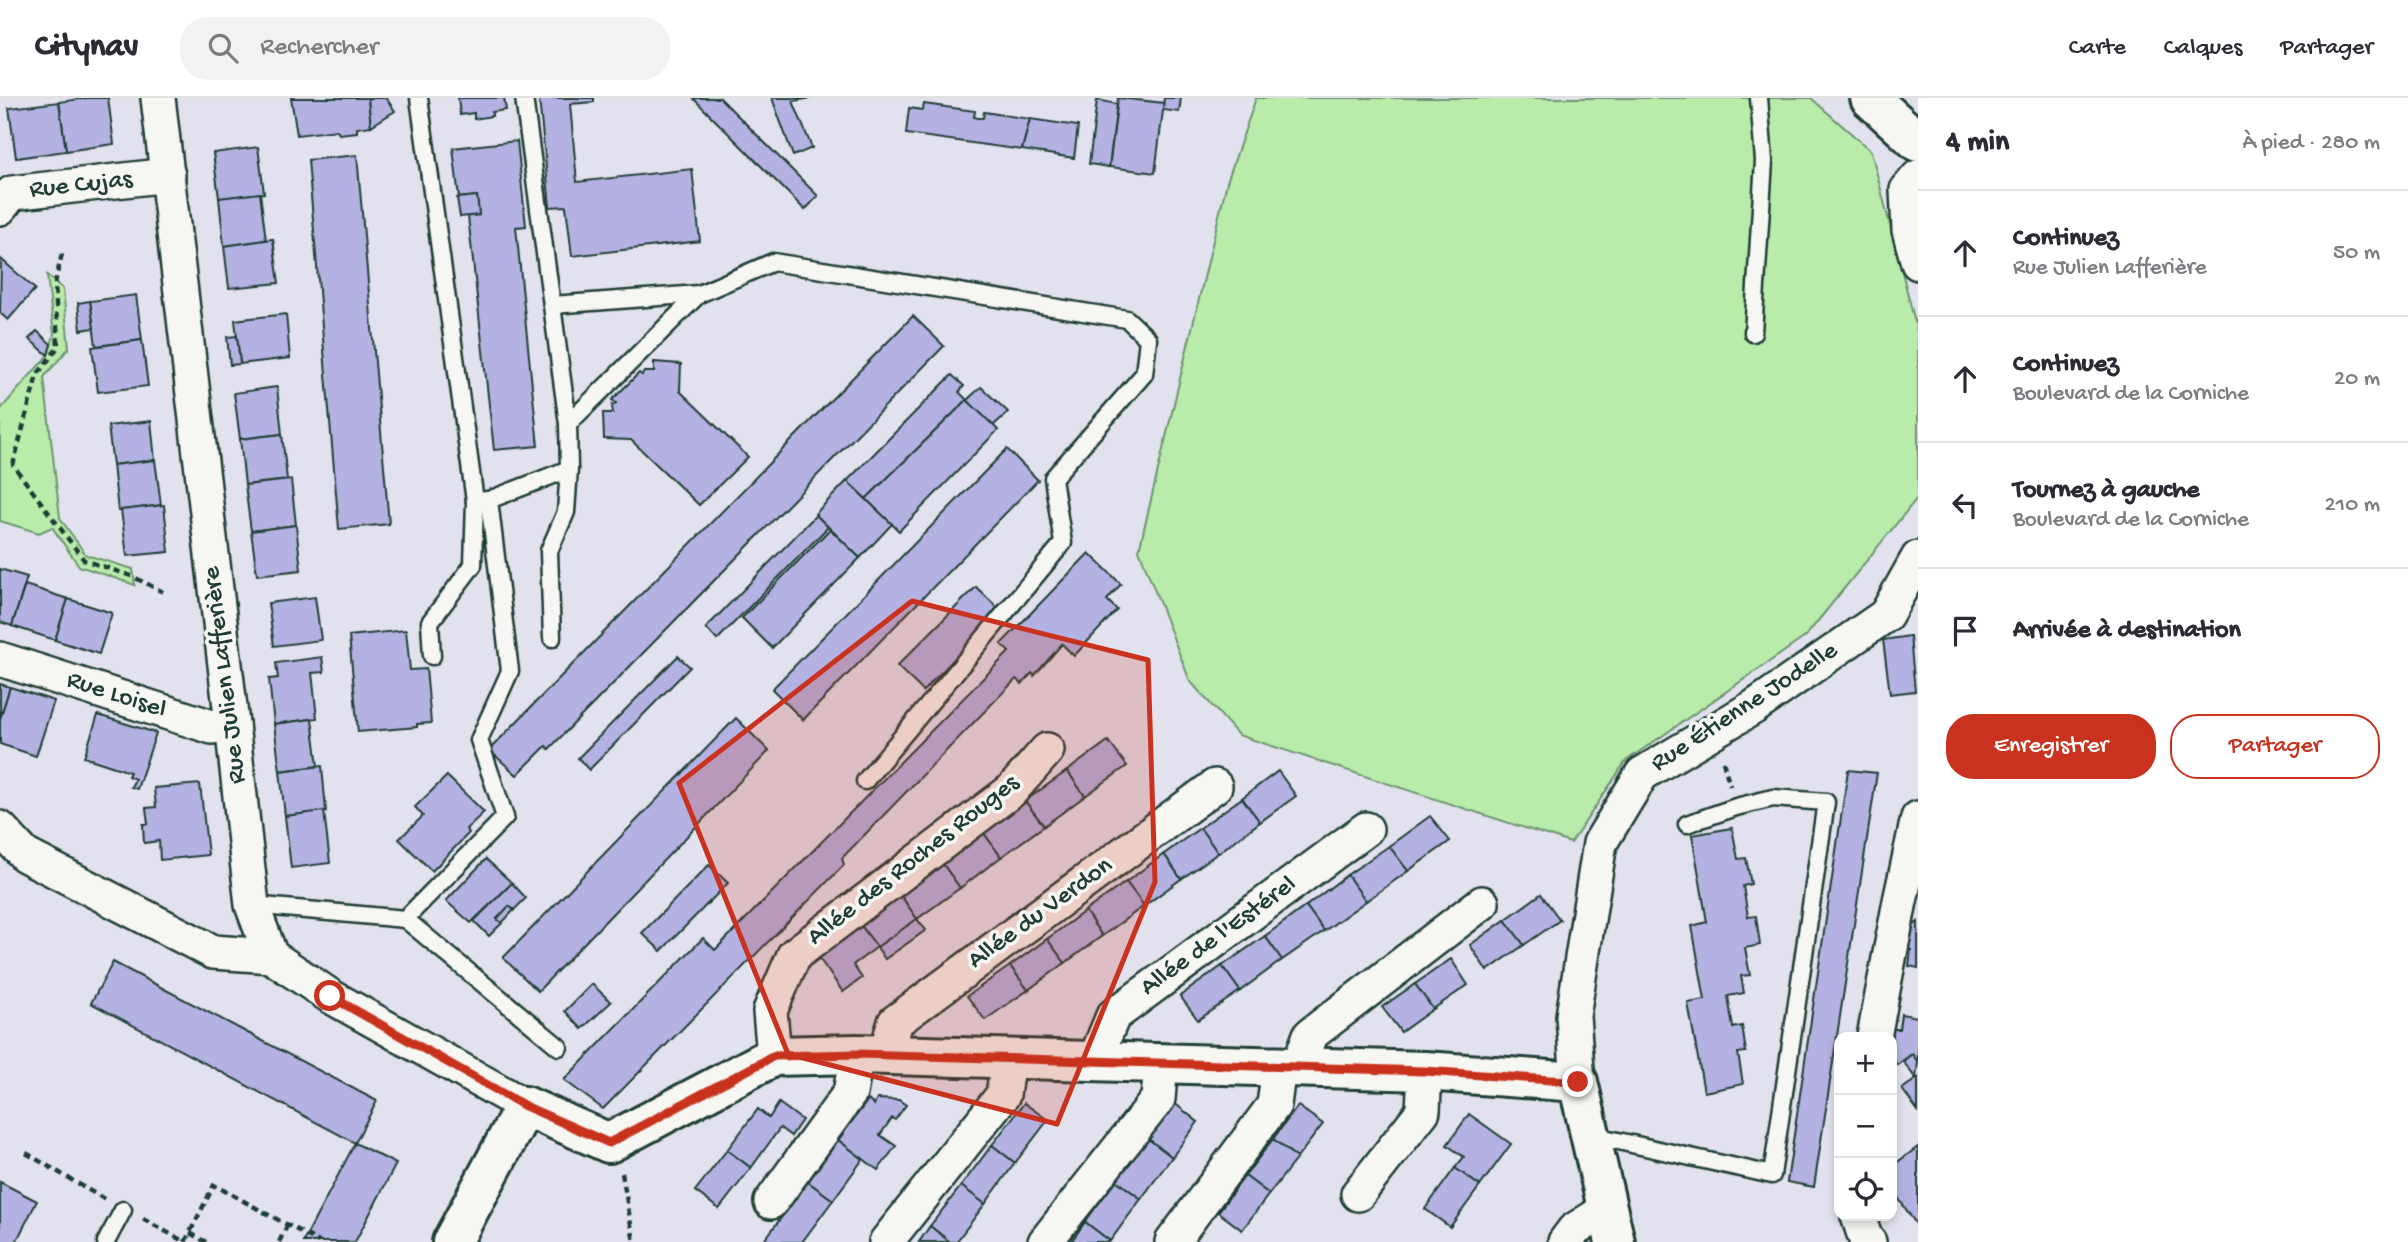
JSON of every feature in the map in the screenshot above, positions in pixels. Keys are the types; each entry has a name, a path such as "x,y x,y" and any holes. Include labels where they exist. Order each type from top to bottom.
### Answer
{"street":[{"name":"Rue Julien Lafferière","path":"158,98 251,905 271,956"},
{"path":"1870,98 1918,142"},
{"name":"Rue Cujas","path":"0,208 12,193 168,175"},
{"path":"1918,177 1907,190 1909,230 1918,263"},
{"name":"Rue Étienne Jodelle","path":"1578,1082 1573,1016 1600,843 1642,774 1754,707 1886,615 1918,558"},
{"name":"Rue Loisel","path":"0,659 212,727 232,724"},
{"name":"Allée des Roches Rouges","path":"774,1056 770,1011 794,955 1011,791 1047,750"},
{"name":"Allée du Verdon","path":"771,1202 850,1093 871,1055 895,1021 1215,786"},
{"path":"1875,1032 1918,818"},
{"path":"0,828 25,855 213,951 271,956 330,996 525,1106 609,1143 774,1056 871,1055 1425,1071 1578,1082 1610,1226 1574,1230 1565,1242"},
{"name":"Allée de l'Estérel","path":"1094,1062 1113,1016 1366,829"},
{"path":"1172,1242 1274,1105 1289,1067 1310,1035 1482,903"},
{"path":"886,1242 1003,1095 1009,1059"},
{"path":"1045,1242 1158,1099 1161,1064"},
{"path":"1358,1194 1423,1111 1425,1071"},
{"path":"452,1242 525,1106"},
{"path":"1860,1221 1869,1242"}],"lane":[{"path":"405,919 505,817 479,740 510,671 419,98"},
{"path":"524,98 568,424 566,512 549,551 552,638"},
{"path":"1753,332 1764,161 1759,98"},
{"path":"552,305 699,295 773,262 1127,319 1148,339 1144,374 1053,478 1063,544 865,781"},
{"path":"568,424 699,295"},
{"path":"482,501 569,469"},
{"path":"432,656 430,622 473,565 482,501"},
{"path":"1588,1134 1772,1175 1826,802 1773,798 1687,824"},
{"path":"251,905 405,919 559,1047"},
{"path":"106,1242 123,1210"}],"path":[{"path":"62,254 55,283 58,347 37,375 13,465 84,560 134,577 163,592"},
{"path":"1715,729 1736,807"},
{"path":"609,1143 621,1167 634,1242"},
{"path":"26,1153 123,1210 185,1242 214,1185 319,1242"},
{"path":"279,1242 287,1226"},
{"path":"190,1233 206,1242"}],"highlighted area":[{"path":"912,601 1148,660 1155,882 1057,1124 788,1054 679,783"}],"green space":[{"path":"1256,98 1811,98 1871,151 1918,334 1918,497 1805,637 1626,761 1571,843 1238,735 1190,681 1139,550 1227,182"},
{"path":"47,275 63,289 69,348 44,377 60,518 86,555 133,569 135,585 79,566 52,527 39,533 0,521 0,410 48,355 54,335"}],"building":[{"path":"108,98 114,144 66,151 59,102"},
{"path":"291,98 368,98 371,126 357,128 357,132 339,134 337,130 297,135"},
{"path":"368,98 386,98 395,111 371,126"},
{"path":"458,98 504,98 506,110 474,119 474,113 460,115"},
{"path":"539,98 594,98 594,102 570,104 577,182 692,169 700,241 572,256 566,206 550,207"},
{"path":"693,98 720,98 818,196 805,210"},
{"path":"772,98 813,98 793,101 812,148 793,156"},
{"path":"1118,98 1164,103 1155,173 1109,167"},
{"path":"1164,98 1181,98 1179,112 1163,110"},
{"path":"1097,100 1117,104 1109,167 1089,164"},
{"path":"59,102 66,151 16,158 9,108"},
{"path":"924,104 975,111 974,117 978,118 983,118 984,112 1030,119 1022,150 906,134 909,108 923,110"},
{"path":"1030,119 1078,126 1074,158 1022,150"},
{"path":"517,141 526,226 516,227 538,446 494,450 468,216 479,215 477,196 459,198 453,148"},
{"path":"258,147 264,193 219,198 213,153"},
{"path":"357,155 389,524 339,529 308,160"},
{"path":"260,193 266,240 224,246 219,198"},
{"path":"477,196 479,215 460,217 457,198"},
{"path":"273,239 279,283 229,288 224,246"},
{"path":"1,259 35,289 8,320 0,313"},
{"path":"136,295 142,340 96,346 90,301"},
{"path":"90,301 94,328 81,330 78,303"},
{"path":"286,314 290,358 240,364 235,320"},
{"path":"913,316 944,346 549,749 546,746 517,775 489,750"},
{"path":"37,331 51,344 48,355 29,339"},
{"path":"237,336 240,364 230,365 227,337"},
{"path":"142,340 148,386 98,392 92,347"},
{"path":"654,362 681,364 680,391 748,457 699,505 631,440 604,439 603,413 613,413 612,405 616,403 612,400 639,373 642,375 644,372 654,372"},
{"path":"952,375 964,386 959,392 967,400 866,499 847,481"},
{"path":"277,387 282,434 240,439 234,393"},
{"path":"981,387 1008,412 993,426 967,400"},
{"path":"967,400 998,430 899,531 866,499"},
{"path":"151,421 155,460 113,465 108,426"},
{"path":"282,434 287,480 245,485 240,439"},
{"path":"1007,449 1038,480 803,720 772,689"},
{"path":"155,460 161,505 118,511 113,465"},
{"path":"291,480 296,525 251,531 245,485"},
{"path":"847,481 892,524 860,558 815,514"},
{"path":"164,505 169,552 127,556 121,510"},
{"path":"816,515 828,527 717,640 706,628"},
{"path":"296,525 301,570 257,575 251,531"},
{"path":"830,529 860,558 772,648 742,618"},
{"path":"1089,553 1121,584 1107,600 1117,610 1074,656 1062,644 1034,676 1032,673 1022,684 1016,679 842,858 844,865 603,1109 564,1080 703,938 715,950 1009,652 1001,644"},
{"path":"0,569 27,577 12,626 0,622"},
{"path":"25,585 68,599 55,640 12,626"},
{"path":"976,587 1001,611 923,691 897,666"},
{"path":"315,597 321,640 274,646 268,603"},
{"path":"68,599 112,613 99,654 55,640"},
{"path":"406,630 410,670 426,669 431,723 417,724 417,727 358,732 349,636"},
{"path":"1910,636 1915,691 1890,694 1883,640"},
{"path":"678,656 690,667 589,770 578,758"},
{"path":"322,657 324,672 312,673 317,718 274,724 269,679 278,678 276,663"},
{"path":"0,684 10,687 0,719"},
{"path":"10,687 54,701 36,756 0,744 0,719"},
{"path":"98,715 156,733 137,789 131,787 135,779 128,776 130,772 84,757"},
{"path":"736,718 769,751 538,991 503,958"},
{"path":"312,719 318,766 280,771 274,724"},
{"path":"1108,741 1127,766 1085,796 1067,771"},
{"path":"322,766 326,811 285,816 280,771"},
{"path":"1848,770 1877,773 1838,1032 1834,1032 1834,1056 1814,1187 1787,1182"},
{"path":"1067,771 1085,796 1044,826 1025,801"},
{"path":"1278,771 1296,796 1260,822 1242,798"},
{"path":"447,776 484,812 466,829 469,833 432,871 399,839 423,816 415,807"},
{"path":"200,784 208,855 160,860 159,841 144,843 143,824 148,824 146,808 156,807 154,788"},
{"path":"1242,798 1260,822 1218,853 1200,828"},
{"path":"1025,801 1044,826 1001,857 983,832"},
{"path":"324,811 330,863 291,868 285,816"},
{"path":"1430,816 1450,841 1408,871 1389,846"},
{"path":"1200,828 1218,853 1181,879 1164,854"},
{"path":"1732,828 1738,859 1746,858 1751,884 1743,886 1748,917 1756,916 1760,945 1745,948 1750,975 1741,976 1744,993 1728,996 1733,1028 1742,1026 1746,1052 1738,1053 1743,1084 1704,1092 1688,1003 1705,1000 1692,926 1707,922 1692,835"},
{"path":"983,832 1001,857 960,888 942,863"},
{"path":"1389,846 1408,871 1366,901 1347,875"},
{"path":"1164,854 1181,879 1144,906 1126,882"},
{"path":"486,859 512,883 471,923 446,901"},
{"path":"942,863 960,888 917,919 899,893"},
{"path":"709,865 728,883 661,951 642,933"},
{"path":"1347,875 1366,901 1324,931 1306,906"},
{"path":"1126,882 1144,906 1102,936 1085,911"},
{"path":"512,883 526,898 514,910 509,906 497,919 502,923 489,936 474,921"},
{"path":"899,893 917,919 877,947 859,923"},
{"path":"1541,894 1560,920 1524,945 1505,920"},
{"path":"509,906 514,910 502,923 497,919"},
{"path":"1306,906 1324,931 1282,960 1265,936"},
{"path":"1085,911 1102,936 1065,963 1047,939"},
{"path":"917,919 926,930 885,959 877,947"},
{"path":"1505,920 1524,945 1487,971 1470,945"},
{"path":"1918,922 1918,968 1909,966 1911,950 1908,949 1911,927"},
{"path":"859,923 877,947 853,965 862,978 843,992 816,954"},
{"path":"1265,936 1282,960 1240,991 1222,966"},
{"path":"1047,939 1065,963 1028,990 1010,966"},
{"path":"1451,959 1468,985 1433,1009 1415,984"},
{"path":"113,962 377,1101 355,1143 91,1003"},
{"path":"1010,966 1028,990 985,1020 967,996"},
{"path":"1222,966 1240,991 1198,1020 1180,996"},
{"path":"592,984 611,1002 582,1029 565,1011"},
{"path":"1415,984 1433,1009 1401,1032 1382,1007"},
{"path":"1901,1014 1918,1017 1918,1062 1912,1054 1897,1065 1897,1032 1893,1032 1893,1029 1899,1029"},
{"path":"1912,1054 1918,1062 1916,1079 1903,1061"},
{"path":"1918,1078 1918,1111 1902,1089"},
{"path":"877,1099 899,1100 906,1105 880,1135 896,1146 878,1170 838,1140 868,1100 874,1105"},
{"path":"1173,1102 1198,1122 1172,1157 1147,1138"},
{"path":"779,1103 802,1120 791,1136 780,1128 751,1168 727,1150 758,1109 769,1118"},
{"path":"1024,1103 1048,1120 1015,1163 992,1145"},
{"path":"1298,1106 1323,1124 1297,1158 1273,1139"},
{"path":"1469,1114 1511,1144 1480,1186 1455,1168 1464,1157 1447,1145"},
{"path":"1147,1138 1172,1157 1141,1199 1116,1180"},
{"path":"1273,1139 1297,1158 1269,1194 1245,1176"},
{"path":"838,1140 863,1159 833,1200 808,1182"},
{"path":"355,1143 396,1164 355,1242 303,1242"},
{"path":"992,1145 1015,1163 985,1204 961,1186"},
{"path":"1918,1147 1916,1224 1897,1196 1897,1162"},
{"path":"727,1150 751,1168 719,1209 695,1191"},
{"path":"1455,1168 1480,1186 1450,1227 1425,1209"},
{"path":"1245,1176 1269,1194 1242,1230 1218,1212"},
{"path":"1116,1180 1141,1199 1110,1241 1085,1222"},
{"path":"0,1182 37,1201 16,1242 0,1242"},
{"path":"808,1182 833,1200 802,1242 763,1242"},
{"path":"961,1186 985,1204 956,1242 950,1242 930,1226"},
{"path":"1085,1222 1110,1241 1071,1242"},
{"path":"930,1226 950,1242 919,1242"}],"route":[{"path":"330,996 525,1106 609,1143 774,1056 857,1054 1425,1071 1578,1082"}]}
